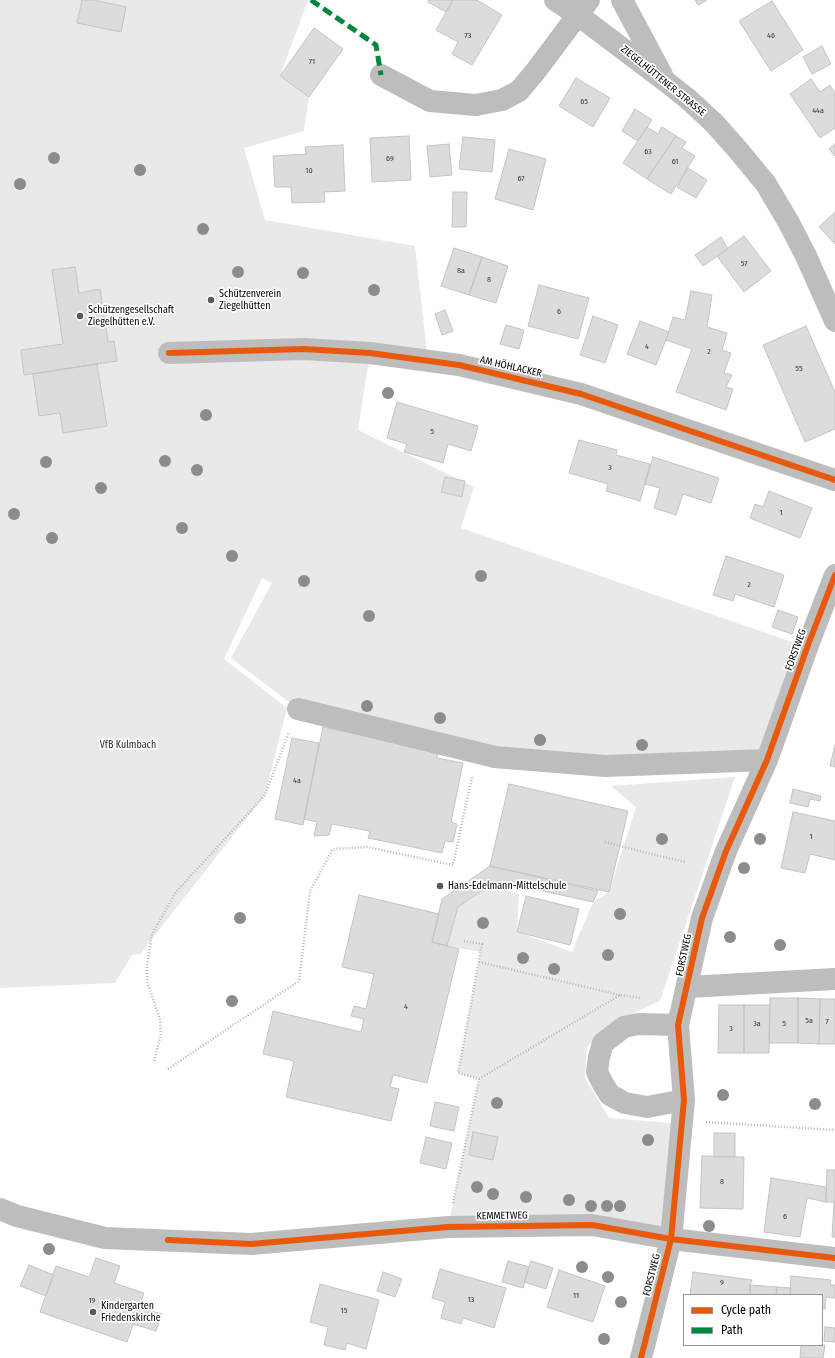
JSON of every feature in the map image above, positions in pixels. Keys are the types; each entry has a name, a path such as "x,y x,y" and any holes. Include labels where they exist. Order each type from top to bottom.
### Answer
{"street":[{"name":"ZIEGELHÜTTENER STRASSE","path":"555,0 584,8 714,123 766,184 806,256 835,321"},
{"path":"622,0 664,80"},
{"path":"381,75 430,101 476,105 502,100 519,91 584,8"},
{"name":"AM HÖHLACKER","path":"169,353 304,349 370,353 459,366 582,394 835,480"},
{"name":"FORSTWEG","path":"641,1358 671,1239 683,1110 678,1025 704,911 726,851 767,760 835,575"},
{"path":"298,709 495,757 605,766 767,760"},
{"name":"FORSTWEG","path":"687,987 835,980"},
{"path":"678,1025 638,1024 624,1028 603,1043 597,1072 610,1095 625,1103 647,1107 683,1110"},
{"name":"KEMMETWEG","path":"0,1209 16,1216 105,1238 251,1244 448,1227 592,1225 671,1239 835,1258"}],"path":[{"path":"154,1060 161,1034 160,1020 147,981 147,966 152,934 176,892 265,795 298,709"},
{"path":"168,1069 299,981 310,891 333,849 367,847 453,866 478,753"},
{"path":"606,842 655,856 686,862"},
{"path":"464,941 482,944 458,1073 479,1079 620,995"},
{"path":"479,962 620,995 644,998"},
{"path":"448,1227 479,1079"},
{"path":"683,1110 835,1130"}],"green space":[{"name":"VfB Kulmbach","path":"0,0 308,0 280,76 309,97 304,131 244,148 265,220 415,246 428,361 370,353 358,430 474,487 461,528 798,644 767,760 495,757 298,709 231,658 272,583 262,578 224,659 287,708 265,795 140,954 132,955 115,983 0,988"},
{"path":"735,777 660,1001 616,1021 587,1047 585,1078 609,1118 672,1123 671,1239 448,1227 479,1079 458,1073 481,952 447,946 458,907 492,885 519,895 517,932 572,952 593,902 609,892 636,807 611,786"}],"building":[{"path":"82,0 94,0 126,7 121,32 77,23"},
{"path":"429,0 453,0 446,12 428,2"},
{"path":"453,0 477,0 502,15 472,65 452,54 458,42 436,30"},
{"path":"695,0 707,0 698,5"},
{"path":"772,1 803,50 771,71 739,21"},
{"path":"314,28 343,49 309,97 280,76"},
{"path":"822,46 831,64 812,74 803,57"},
{"path":"576,78 610,98 593,127 559,106"},
{"path":"811,79 820,92 830,85 835,93 835,128 820,138 790,94"},
{"path":"635,109 652,120 638,141 622,131"},
{"path":"647,127 658,134 662,127 676,136 647,179 623,163"},
{"path":"409,136 411,180 372,182 370,138"},
{"path":"676,136 686,142 682,148 695,156 671,194 647,179"},
{"path":"463,137 495,140 492,172 459,169"},
{"path":"449,144 452,175 430,177 427,146"},
{"path":"835,144 835,156 829,149"},
{"path":"343,145 345,191 324,192 325,202 292,203 291,187 275,187 273,156 306,154 305,147"},
{"path":"509,149 546,159 533,210 495,199"},
{"path":"688,168 707,180 696,198 677,187"},
{"path":"453,192 467,192 466,227 452,227"},
{"path":"835,212 835,244 819,227"},
{"path":"744,236 771,271 744,292 717,256"},
{"path":"721,237 728,249 703,266 695,255"},
{"path":"454,248 482,257 469,295 441,286"},
{"path":"482,257 508,266 496,303 469,295"},
{"path":"75,267 79,293 100,289 108,342 114,341 117,361 24,375 21,350 63,344 52,270"},
{"path":"539,285 589,298 578,339 528,326"},
{"path":"691,291 712,295 707,327 727,333 722,350 731,353 724,373 732,375 726,387 733,389 726,410 676,392 692,349 666,340 673,317 685,320"},
{"path":"445,310 453,331 442,335 435,314"},
{"path":"593,316 618,325 605,363 580,355"},
{"path":"640,321 669,332 656,365 627,354"},
{"path":"506,325 524,330 519,349 500,344"},
{"path":"806,326 835,392 835,429 805,442 763,345"},
{"path":"97,364 107,426 63,433 60,413 39,416 33,374"},
{"path":"397,402 478,426 471,451 448,444 443,463 404,452 407,444 387,438"},
{"path":"579,440 617,450 616,455 650,464 640,501 606,491 608,484 569,473"},
{"path":"653,457 719,478 711,503 683,494 676,515 654,508 660,488 645,484"},
{"path":"445,477 465,481 462,497 441,492"},
{"path":"769,491 812,508 800,538 750,518 755,504 763,507"},
{"path":"726,556 784,575 774,607 735,594 733,601 713,595"},
{"path":"778,610 798,617 792,634 772,627"},
{"path":"323,727 438,750 437,758 463,763 451,822 457,824 453,842 445,841 442,853 368,838 370,831 332,824 329,835 314,836 317,822 304,819"},
{"path":"292,738 319,743 303,825 275,819"},
{"path":"835,745 835,767 830,766"},
{"path":"509,784 628,811 609,892 490,866"},
{"path":"793,789 821,796 820,801 810,799 808,807 790,803"},
{"path":"793,812 835,821 835,860 810,854 805,873 781,868"},
{"path":"490,866 598,891 593,902 497,881 458,907 447,946 432,942 442,899"},
{"path":"359,895 439,914 432,942 459,949 427,1083 393,1075 390,1087 399,1089 391,1121 286,1097 294,1061 263,1054 273,1011 361,1032 364,1019 351,1016 354,1006 366,1009 374,974 342,967"},
{"path":"526,896 579,909 570,945 517,932"},
{"path":"770,998 798,998 798,1043 769,1043"},
{"path":"798,998 820,999 819,1044 798,1043"},
{"path":"820,999 835,999 835,1044 819,1044"},
{"path":"719,1005 744,1005 744,1053 718,1053"},
{"path":"744,1005 770,1005 769,1053 744,1053"},
{"path":"435,1102 459,1107 454,1131 430,1126"},
{"path":"473,1132 498,1137 493,1160 469,1155"},
{"path":"714,1133 735,1133 735,1157 714,1157"},
{"path":"426,1137 452,1143 446,1169 420,1163"},
{"path":"702,1156 744,1157 743,1209 700,1208"},
{"path":"827,1170 835,1170 835,1237 832,1237 834,1202 826,1202"},
{"path":"771,1178 826,1187 826,1202 807,1198 800,1237 764,1232"},
{"path":"96,1258 120,1266 114,1283 144,1293 127,1342 40,1312 56,1266 89,1277"},
{"path":"508,1261 529,1267 523,1288 502,1282"},
{"path":"531,1261 553,1268 546,1289 524,1282"},
{"path":"29,1265 54,1275 46,1296 20,1286"},
{"path":"440,1269 506,1288 494,1328 463,1318 461,1324 441,1318 445,1302 432,1298"},
{"path":"559,1270 605,1286 593,1322 547,1307"},
{"path":"383,1272 402,1279 395,1297 377,1291"},
{"path":"693,1272 752,1280 750,1285 750,1294 690,1294"},
{"path":"791,1276 831,1280 830,1285 835,1285 835,1298 826,1297 825,1309 823,1309 823,1294 790,1294"},
{"path":"320,1284 379,1300 366,1349 347,1343 345,1350 324,1345 328,1327 310,1322"},
{"path":"750,1285 777,1287 776,1294 750,1294"},
{"path":"777,1287 791,1288 790,1294 776,1294"},
{"path":"138,1307 162,1314 156,1331 133,1324"},
{"path":"825,1327 835,1328 835,1342 824,1341"},
{"path":"825,1345 823,1358 800,1358 801,1346"}],"marked path":[{"path":"311,0 376,45 381,75"}],"cycle path":[{"path":"169,353 304,349 370,353 459,365 581,394 835,480"},
{"path":"641,1358 671,1239 684,1100 678,1025 702,918 726,851 767,760 835,575"},
{"path":"168,1240 251,1244 448,1227 592,1225 671,1239 835,1258"}],"place":[{"name":"Schützenverein Ziegelhütten","path":"211,300"},
{"name":"Schützengesellschaft Ziegelhütten e.V.","path":"80,316"},
{"name":"Hans-Edelmann-Mittelschule","path":"440,886"},
{"name":"Kindergarten Friedenskirche","path":"93,1312"}]}
